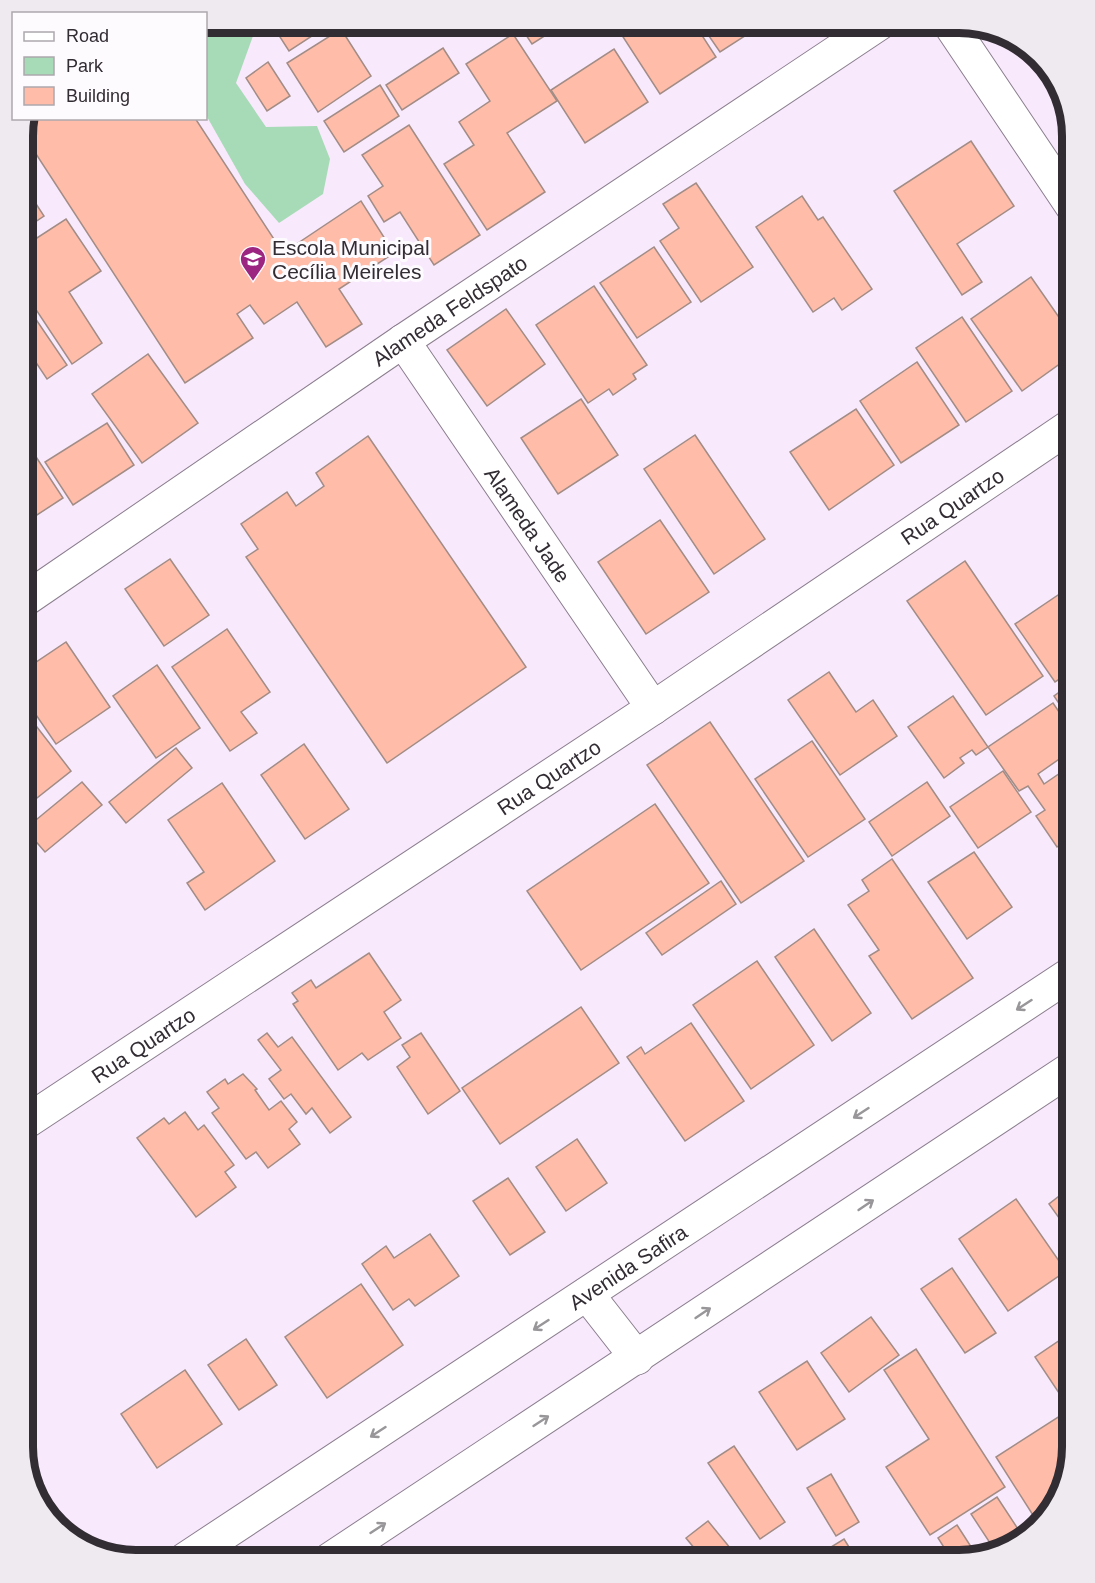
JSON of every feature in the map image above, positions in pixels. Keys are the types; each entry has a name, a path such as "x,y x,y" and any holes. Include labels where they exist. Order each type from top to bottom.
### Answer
{"street":[{"name":"Alameda Feldspato","path":"33,595 403,341 865,33"},
{"path":"956,33 1062,191"},
{"name":"Alameda Jade","path":"403,341 653,708"},
{"name":"Rua Quartzo","path":"33,1117 653,708 1062,432"},
{"name":"Avenida Safira","path":"199,1550 1062,980"},
{"path":"344,1550 1062,1075"},
{"path":"587,1294 637,1358"}],"green space":[{"path":"207,33 253,33 236,83 266,127 317,126 330,159 323,194 279,223 245,184 207,117"}],"building":[{"path":"277,33 317,33 289,51"},
{"path":"335,33 344,33 371,76 318,112 287,63"},
{"path":"525,33 549,33 532,44"},
{"path":"620,33 700,33 716,57 660,94"},
{"path":"707,33 749,33 720,52"},
{"path":"513,34 557,101 507,133 545,192 487,230 444,164 474,145 459,122 490,101 466,64"},
{"path":"443,48 459,73 402,110 386,85"},
{"path":"614,49 648,102 585,143 551,90"},
{"path":"268,62 290,96 267,111 246,78"},
{"path":"380,85 399,116 344,152 324,121"},
{"path":"35,120 196,120 283,253 361,201 394,253 339,289 362,324 326,347 297,302 264,324 250,305 237,314 253,338 185,383 33,149"},
{"path":"409,125 480,235 434,265 400,212 384,222 368,196 383,186 362,155"},
{"path":"971,141 1014,206 957,244 982,282 962,295 894,191"},
{"path":"696,183 753,267 701,302 660,241 679,228 663,204"},
{"path":"802,196 818,220 823,217 872,289 842,310 834,298 813,312 756,227"},
{"path":"33,199 44,216 33,223"},
{"path":"66,219 101,271 69,292 102,343 72,364 33,305 33,240"},
{"path":"654,247 691,302 637,338 600,283"},
{"path":"1031,277 1062,322 1062,362 1022,391 971,319"},
{"path":"594,286 647,365 633,374 636,379 613,395 609,389 588,403 536,325"},
{"path":"506,309 545,364 487,406 447,350"},
{"path":"962,317 1012,391 966,422 916,348"},
{"path":"35,318 67,365 47,379 33,358 33,320"},
{"path":"148,354 198,423 142,463 92,394"},
{"path":"917,362 959,425 901,463 860,401"},
{"path":"581,399 618,455 558,494 521,438"},
{"path":"856,409 894,465 829,510 790,452"},
{"path":"107,423 134,465 73,505 45,462"},
{"path":"695,435 765,539 714,574 644,469"},
{"path":"368,436 526,667 387,763 246,557 258,549 241,524 287,492 296,506 324,486 316,473"},
{"path":"33,452 63,498 33,518"},
{"path":"660,520 709,592 646,634 598,562"},
{"path":"170,559 209,615 164,646 125,589"},
{"path":"965,561 1043,676 986,715 907,601"},
{"path":"1062,592 1062,677 1055,682 1015,624"},
{"path":"227,629 270,692 241,712 257,733 230,751 172,667"},
{"path":"66,642 110,707 56,744 33,711 33,664"},
{"path":"157,665 200,728 156,758 113,696"},
{"path":"829,672 856,712 873,700 897,736 840,775 788,700"},
{"path":"1062,690 1062,708 1054,696"},
{"path":"953,696 988,747 976,755 972,750 960,758 964,763 944,778 908,727"},
{"path":"1053,703 1062,716 1062,757 1038,774 1044,784 1062,772 1062,843 1057,847 1036,816 1045,810 1028,786 1019,791 988,747"},
{"path":"33,722 71,771 33,801"},
{"path":"710,722 804,861 741,903 647,765"},
{"path":"812,741 865,819 808,857 755,779"},
{"path":"304,744 349,809 305,839 261,775"},
{"path":"176,748 192,768 126,823 109,802"},
{"path":"1003,771 1031,812 978,848 950,807"},
{"path":"82,782 102,805 45,852 33,838 33,822"},
{"path":"927,782 950,816 892,856 869,822"},
{"path":"222,783 275,861 205,910 187,883 204,872 168,820"},
{"path":"655,804 709,883 581,970 527,891"},
{"path":"974,852 1012,907 967,939 928,882"},
{"path":"892,859 973,978 912,1019 869,956 879,950 848,905 869,891 862,880"},
{"path":"721,881 736,904 662,955 646,933"},
{"path":"814,929 871,1013 832,1041 775,957"},
{"path":"369,953 401,1000 384,1012 401,1038 368,1060 362,1053 338,1070 293,1004 298,1001 292,993 311,980 316,988"},
{"path":"757,961 814,1045 751,1089 693,1005"},
{"path":"581,1007 619,1063 500,1144 462,1088"},
{"path":"691,1023 744,1101 685,1141 627,1057 641,1047 645,1054"},
{"path":"267,1033 278,1047 292,1037 351,1117 330,1133 312,1108 306,1114 291,1094 284,1099 269,1079 281,1070 258,1040"},
{"path":"421,1033 460,1091 428,1114 397,1067 410,1057 402,1045"},
{"path":"243,1074 257,1089 255,1090 269,1110 281,1101 297,1122 289,1129 300,1144 268,1168 256,1152 246,1159 212,1113 219,1108 207,1092 225,1079 228,1084"},
{"path":"185,1112 198,1130 204,1125 234,1165 225,1172 236,1187 196,1217 137,1138 164,1118 169,1124"},
{"path":"577,1139 607,1183 566,1211 536,1167"},
{"path":"508,1178 545,1232 510,1255 473,1201"},
{"path":"1062,1194 1062,1222 1049,1204"},
{"path":"1016,1199 1062,1265 1062,1274 1008,1311 959,1239"},
{"path":"430,1234 459,1276 415,1306 409,1299 393,1310 362,1264 386,1246 394,1258"},
{"path":"952,1268 996,1333 965,1353 921,1289"},
{"path":"361,1284 403,1345 327,1398 285,1337"},
{"path":"871,1317 899,1355 849,1392 821,1353"},
{"path":"246,1339 277,1385 239,1410 208,1365"},
{"path":"1062,1339 1062,1395 1061,1396 1035,1357"},
{"path":"916,1349 1005,1487 930,1535 886,1467 929,1439 884,1370"},
{"path":"807,1361 845,1419 797,1450 759,1392"},
{"path":"185,1370 222,1424 157,1468 121,1414"},
{"path":"1062,1415 1062,1447 1058,1474 1048,1499 1034,1517 996,1457"},
{"path":"734,1446 785,1522 760,1539 708,1463"},
{"path":"831,1474 859,1522 836,1536 807,1488"},
{"path":"997,1497 1018,1529 991,1544 971,1514"},
{"path":"708,1521 732,1550 696,1550 686,1538"},
{"path":"957,1525 973,1549 946,1550 938,1538"},
{"path":"844,1539 851,1550 826,1550"}],"place":[{"name":"Escola Municipal Cecília Meireles","path":"253,282"}]}
